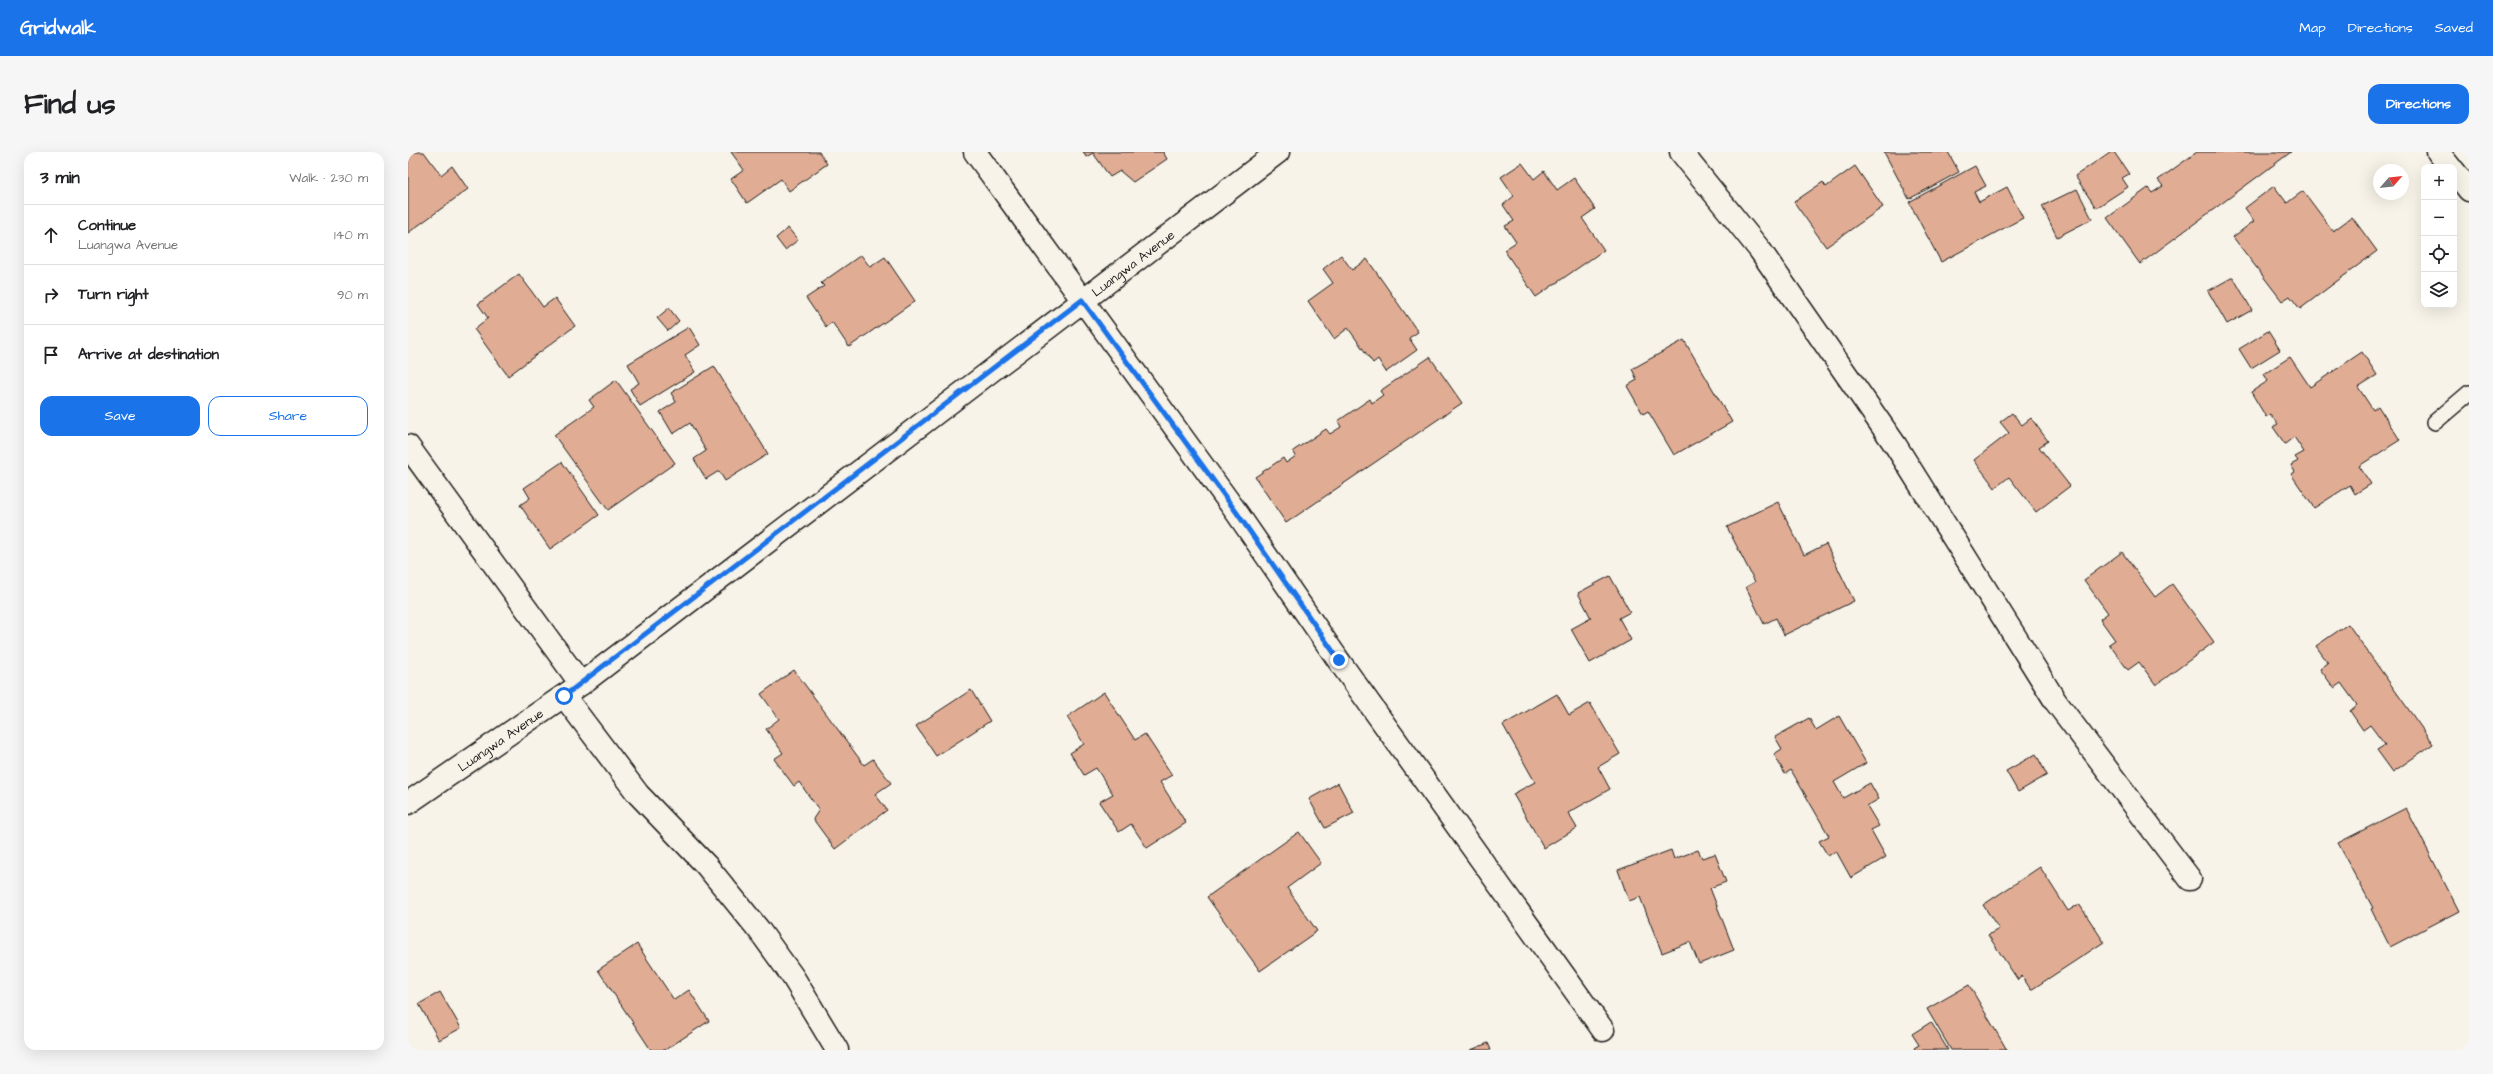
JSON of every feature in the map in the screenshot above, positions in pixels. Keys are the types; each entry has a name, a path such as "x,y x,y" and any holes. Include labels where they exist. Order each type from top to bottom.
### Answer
{"street":[{"path":"975,152 1237,513 1344,667 1603,1030"},
{"name":"Luangwa Avenue","path":"408,802 581,684 1082,300 1278,152"},
{"path":"1682,152 1760,250 1896,446 2056,702 2190,879"},
{"path":"2438,152 2448,164"},
{"path":"2457,175 2469,190"},
{"path":"408,446 581,684"},
{"path":"564,696 638,794 706,865 759,930 793,977 837,1050"}],"lane":[{"path":"2435,422 2469,393"}],"building":[{"path":"408,152 424,152 441,175 452,166 468,189 408,233"},
{"path":"731,152 819,152 827,164 789,191 781,179 747,203 731,179 744,170"},
{"path":"1083,152 1163,152 1167,159 1133,182 1120,171 1110,177 1093,153 1086,157"},
{"path":"1884,152 1948,152 1959,172 1909,199"},
{"path":"2110,152 2114,152 2129,174 2122,178 2128,187 2096,208 2075,176"},
{"path":"2197,152 2291,152 2140,264 2107,218 2148,188 2152,193 2163,186 2158,180"},
{"path":"1522,163 1534,179 1544,171 1557,190 1574,178 1595,209 1582,218 1604,250 1536,297 1504,250 1516,242 1505,226 1514,221 1503,205 1514,196 1501,177"},
{"path":"1855,166 1883,207 1826,247 1794,202 1823,182 1826,187"},
{"path":"1975,166 1986,186 1974,192 1979,202 2007,187 2023,218 1941,262 1909,202"},
{"path":"2274,186 2287,203 2303,191 2333,231 2352,217 2377,251 2300,309 2290,296 2282,301 2233,237 2254,221 2245,208"},
{"path":"2077,189 2092,219 2057,237 2042,206"},
{"path":"788,228 798,240 785,250 776,238"},
{"path":"861,255 870,267 885,257 915,301 849,347 832,322 826,327 806,298 824,286 821,283"},
{"path":"1341,255 1352,270 1367,259 1418,332 1409,338 1417,350 1386,372 1378,359 1373,363 1348,328 1334,339 1308,301 1333,283 1323,269"},
{"path":"519,274 543,307 555,298 575,326 508,376 474,329 488,318 478,304"},
{"path":"2233,277 2252,310 2227,324 2208,291"},
{"path":"669,308 679,321 668,331 657,318"},
{"path":"689,327 700,345 685,355 695,372 640,406 630,389 639,383 628,364"},
{"path":"2268,331 2280,350 2251,368 2239,349"},
{"path":"1684,340 1732,422 1674,455 1648,411 1643,414 1627,386 1637,380 1632,369"},
{"path":"2362,352 2377,375 2358,387 2373,410 2378,406 2400,440 2359,466 2371,484 2355,494 2350,485 2314,508 2291,474 2295,472 2291,465 2298,461 2295,457 2304,452 2294,437 2285,444 2273,427 2278,424 2270,414 2266,417 2251,392 2268,381 2264,374 2290,357 2310,387"},
{"path":"1430,357 1462,403 1286,523 1255,477 1283,458 1286,463 1296,456 1293,451 1326,429 1330,434 1341,427 1338,421 1370,399 1372,403 1383,395 1380,391"},
{"path":"714,366 768,454 725,481 719,471 706,479 694,459 706,451 690,423 673,434 660,412 676,402 671,393"},
{"path":"616,380 675,463 608,510 554,435 594,407 589,400"},
{"path":"2012,413 2022,425 2031,418 2048,441 2039,447 2070,486 2036,512 2009,477 1995,488 1974,460 2009,433 2000,422"},
{"path":"562,462 599,515 550,549 520,505 530,498 524,488"},
{"path":"1778,502 1804,555 1826,544 1854,601 1784,635 1776,618 1764,624 1746,587 1755,582 1727,527"},
{"path":"2122,552 2155,597 2172,584 2214,642 2156,685 2139,662 2128,670 2109,644 2115,640 2100,619 2108,613 2084,580"},
{"path":"1610,576 1630,612 1619,618 1631,640 1590,663 1571,629 1591,618 1578,593"},
{"path":"2348,624 2433,744 2393,772 2377,750 2385,745 2370,725 2363,730 2350,711 2357,705 2341,683 2334,688 2320,669 2328,663 2316,646"},
{"path":"794,670 864,765 873,759 891,783 875,794 887,810 835,849 813,819 819,810 799,782 794,786 774,759 783,753 766,729 779,719 761,694"},
{"path":"971,690 990,721 936,756 916,726"},
{"path":"1104,692 1135,740 1145,734 1172,775 1160,782 1186,823 1147,848 1131,824 1119,832 1099,802 1113,794 1096,768 1084,775 1070,753 1084,744 1067,717"},
{"path":"1557,694 1569,715 1590,703 1620,754 1598,767 1610,789 1568,813 1577,828 1544,848 1513,794 1535,782 1503,725"},
{"path":"1839,716 1866,763 1834,782 1843,798 1870,783 1879,799 1867,806 1879,826 1871,830 1886,857 1851,878 1836,851 1828,856 1819,841 1829,836 1791,770 1785,774 1774,754 1782,749 1775,737 1809,718 1816,730"},
{"path":"2036,754 2047,775 2018,792 2006,771"},
{"path":"1338,783 1354,813 1325,828 1309,799"},
{"path":"2406,808 2459,911 2390,947 2371,909 2373,908 2338,843"},
{"path":"1299,832 1321,863 1287,888 1317,931 1260,971 1207,897"},
{"path":"1671,850 1674,859 1698,850 1702,858 1715,854 1726,882 1710,888 1734,950 1699,964 1690,942 1662,953 1640,897 1629,901 1618,870"},
{"path":"2040,867 2068,911 2079,904 2104,942 2031,990 2022,976 2018,980 1988,935 1999,929 1983,905"},
{"path":"637,944 674,1000 689,990 709,1021 665,1050 651,1050 598,970"},
{"path":"1969,985 2007,1050 1951,1050 1927,1009"},
{"path":"440,992 461,1028 439,1040 419,1004"},
{"path":"1931,1022 1948,1050 1915,1050 1914,1048 1919,1045 1912,1034"},
{"path":"1488,1043 1491,1050 1471,1050"}],"route":[{"path":"564,696 1082,300 1237,513 1339,660"}]}
